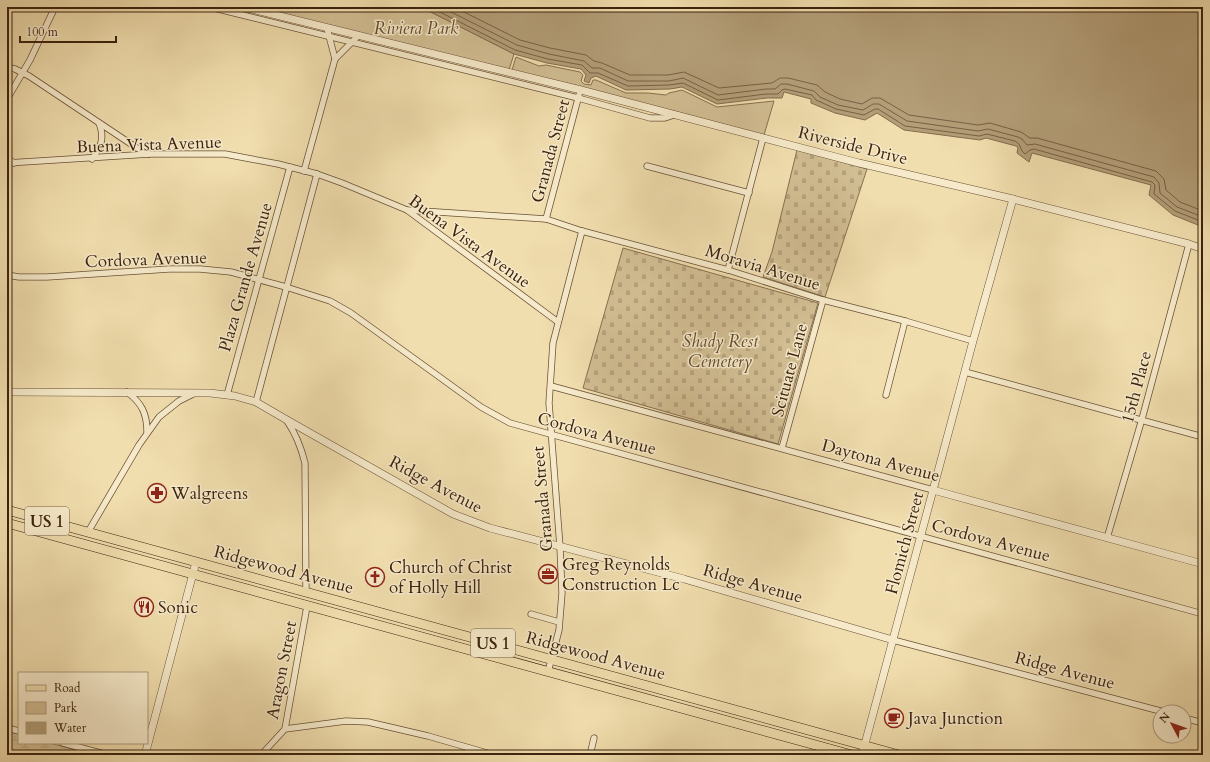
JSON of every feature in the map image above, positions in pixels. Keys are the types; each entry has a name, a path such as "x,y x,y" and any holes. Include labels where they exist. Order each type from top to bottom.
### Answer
{"main road":[{"name":"Ridgewood Avenue","path":"7,510 899,755"},
{"name":"Ridgewood Avenue","path":"7,523 852,755"}],"street":[{"path":"7,99 23,73 55,7"},
{"path":"210,7 578,98 650,118 665,118 674,115"},
{"name":"Riverside Drive","path":"243,7 581,90 763,138 1013,199 1189,244 1203,249"},
{"path":"327,28 335,60"},
{"path":"304,170 335,60 358,36"},
{"path":"7,66 23,73 137,148 150,154"},
{"name":"Granada Street","path":"546,219 581,90"},
{"path":"92,159 102,144 103,137 99,123"},
{"path":"728,270 763,138"},
{"name":"Buena Vista Avenue","path":"7,163 92,159 150,154 225,154 304,170 342,183 407,210 558,322"},
{"path":"7,158 14,163"},
{"path":"647,166 749,193"},
{"name":"Plaza Grande Avenue","path":"227,395 290,167"},
{"path":"256,402 317,174"},
{"name":"Flomich Street","path":"862,755 973,341 1013,199"},
{"name":"Moravia Avenue","path":"407,210 546,219 582,231 728,270 823,300 905,321 973,341"},
{"name":"Granada Street","path":"548,672 560,622 562,593 560,547 550,436 549,403 553,343 582,231"},
{"name":"15th Place","path":"1107,538 1142,419 1189,244"},
{"name":"Cordova Avenue","path":"7,275 19,277 47,277 169,269 200,270 231,272 286,287 330,301 351,313 481,407 510,423 550,436 1203,614"},
{"name":"Scituate Lane","path":"782,448 823,300"},
{"path":"886,395 905,321"},
{"path":"965,372 1142,419 1203,437"},
{"name":"Daytona Avenue","path":"551,386 1203,564"},
{"name":"Ridge Avenue","path":"7,392 127,392 227,395 256,402 453,514 490,528 684,579 893,640 1152,709"},
{"path":"127,392 139,404 144,413 147,421 147,433"},
{"path":"88,532 147,433 159,417 168,408 192,394"},
{"path":"287,420 296,434 302,449 305,463 306,592"},
{"path":"148,744 196,562"},
{"name":"Aragon Street","path":"261,755 285,729 307,606"},
{"path":"531,614 560,622"},
{"path":"1192,720 1203,723"},
{"path":"285,729 346,722 368,722 428,736 494,755"},
{"path":"7,728 18,731"},
{"path":"590,755 594,738"},
{"path":"67,744 108,755"},
{"path":"145,755 148,744"}],"green space":[{"name":"Riviera Park","path":"243,7 421,7 514,54 508,73"},
{"path":"516,57 539,66 546,65 580,72 583,75 581,81 584,84 591,85 593,80 596,80 626,93 666,95 682,90 717,107 774,101 764,135 512,70"},
{"path":"797,150 867,169 825,297 763,277 772,252"},
{"name":"Shady Rest Cemetery","path":"623,248 818,303 778,444 583,388"},
{"path":"7,731 18,734 18,744 54,744 95,755 7,755"}],"water":[{"path":"421,7 1203,7 1203,227 1173,215 1149,195 1151,185 1032,153 1029,162 1017,153 1018,148 1016,146 986,138 980,140 904,130 877,113 865,120 835,113 811,103 811,99 784,92 782,98 767,98 717,104 682,87 670,89 626,90 596,76 591,78 589,83 584,81 586,75 581,69 547,63 514,54"}],"place":[{"name":"Walgreens","path":"157,493"},
{"name":"Greg Reynolds Construction Lc","path":"548,574"},
{"name":"Church of Christ of Holly Hill","path":"375,577"},
{"name":"Sonic","path":"144,607"},
{"name":"Java Junction","path":"894,718"}]}
